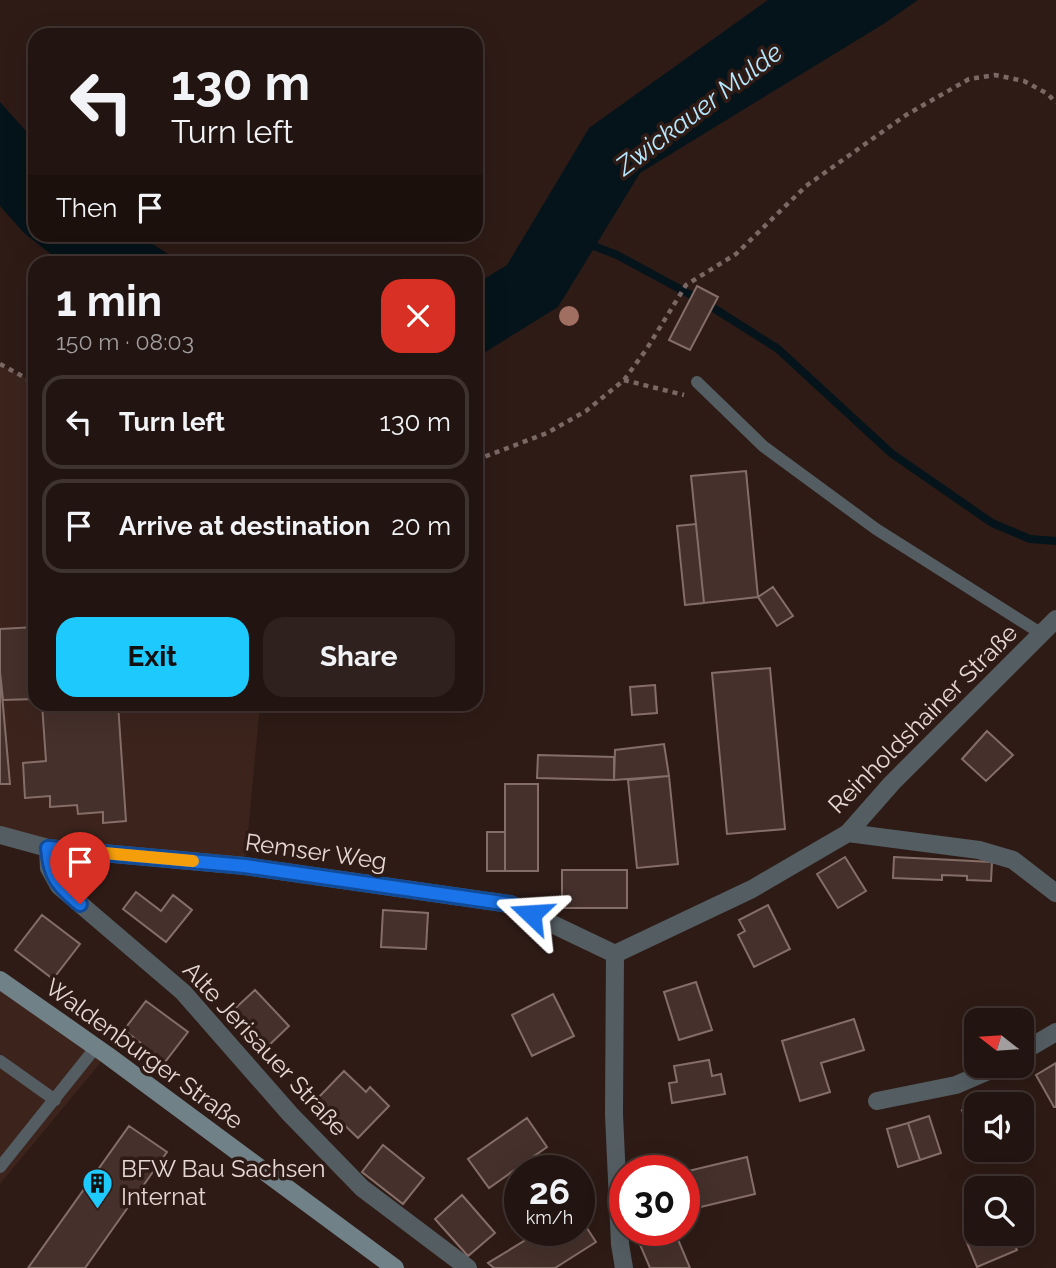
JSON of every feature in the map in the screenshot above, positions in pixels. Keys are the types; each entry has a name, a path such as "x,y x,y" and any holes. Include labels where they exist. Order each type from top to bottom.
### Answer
{"street":[{"name":"Reinholdshainer Straße","path":"615,954 752,889 848,832 892,783 1056,619"},
{"path":"848,832 979,850 1013,860 1056,893"},
{"name":"Remser Weg","path":"0,835 48,848 245,866 510,904 615,954"},
{"name":"Alte Jerisauer Straße","path":"48,848 49,868 59,886 183,992 290,1114 362,1188 468,1268"},
{"path":"615,954 614,1115 620,1244 624,1268"},
{"name":"Waldenburger Straße","path":"0,980 96,1047 395,1268"},
{"path":"1034,1045 1056,1032"},
{"path":"877,1101 956,1085 972,1078"}],"lane":[{"path":"697,382 763,446 876,529 1042,634"},
{"path":"0,1167 96,1047"},
{"path":"0,1061 55,1100"}],"path":[{"path":"483,457 547,433 586,411 624,380 686,285 736,254 806,186 906,115 969,79 995,75 1024,81 1048,94 1056,103"},
{"path":"0,364 28,379"},
{"path":"624,380 683,394 710,395"}],"shaded area":[{"path":"0,364 28,379 28,711 259,711 245,866 0,835"},
{"path":"0,980 107,1055 0,1184"}],"water":[{"name":"Zwickauer Mulde","path":"768,0 918,0 640,173 558,307 483,354 483,280 507,265 589,128"},
{"path":"0,102 28,133 28,236 0,206"},
{"path":"35,242 149,242 171,256 53,256"}],"building":[{"path":"697,286 718,297 690,350 669,340"},
{"path":"746,471 758,597 704,603 691,476"},
{"path":"696,524 704,603 685,605 677,526"},
{"path":"773,587 793,616 777,626 758,597"},
{"path":"28,627 28,699 3,700 0,629"},
{"path":"770,668 785,829 727,834 712,673"},
{"path":"0,672 10,784 0,784"},
{"path":"655,685 657,713 632,715 630,687"},
{"path":"42,711 118,711 126,821 103,823 103,812 78,814 77,805 50,807 50,796 25,798 23,763 46,761"},
{"path":"987,731 1013,755 986,781 962,759"},
{"path":"664,744 669,776 614,780 615,750"},
{"path":"538,755 614,757 614,780 537,778"},
{"path":"669,776 678,864 637,868 628,780"},
{"path":"505,784 538,784 538,871 505,871"},
{"path":"487,832 505,832 505,871 487,871"},
{"path":"845,857 866,891 838,908 817,874"},
{"path":"894,857 992,862 991,881 942,875 942,880 893,878"},
{"path":"562,870 627,870 627,908 562,908"},
{"path":"136,892 161,911 173,895 192,910 166,942 123,909"},
{"path":"768,905 790,949 754,967 738,935 745,931 739,920"},
{"path":"383,910 428,913 426,949 381,947"},
{"path":"42,915 80,944 53,979 15,950"},
{"path":"696,982 712,1030 679,1040 664,992"},
{"path":"255,990 289,1026 262,1052 228,1015"},
{"path":"553,994 574,1036 532,1056 512,1015"},
{"path":"146,1001 188,1032 165,1062 124,1030"},
{"path":"854,1019 864,1050 821,1063 830,1092 800,1101 782,1041"},
{"path":"709,1060 712,1076 721,1074 725,1094 672,1103 669,1083 677,1082 674,1066"},
{"path":"1056,1063 1056,1107 1054,1107 1036,1075"},
{"path":"344,1071 366,1092 370,1087 389,1106 358,1138 317,1099"},
{"path":"929,1116 941,1153 920,1160 908,1123"},
{"path":"527,1118 547,1147 536,1155 504,1155 504,1177 489,1188 468,1159"},
{"path":"908,1123 920,1160 898,1167 887,1129"},
{"name":"BFW Bau Sachsen Internat","path":"129,1126 167,1152 85,1268 28,1268"},
{"path":"383,1145 424,1178 403,1204 362,1172"},
{"path":"747,1157 755,1194 700,1207 700,1168"},
{"path":"462,1195 495,1233 468,1256 435,1219"},
{"path":"516,1246 590,1246 555,1268 494,1268 488,1263"},
{"path":"641,1246 681,1246 690,1268 650,1268"},
{"path":"968,1246 1015,1246 1017,1250 977,1267"}],"waterway":[{"path":"586,243 617,255 704,302 778,349 891,453 992,523 1030,539 1056,541"}],"slow traffic":[{"path":"82,851 193,861"}],"place":[{"name":"BFW Bau Sachsen Internat","path":"98,1210"}],"route":[{"path":"80,904 59,886 49,868 48,848 245,866 510,904 531,914"}]}
